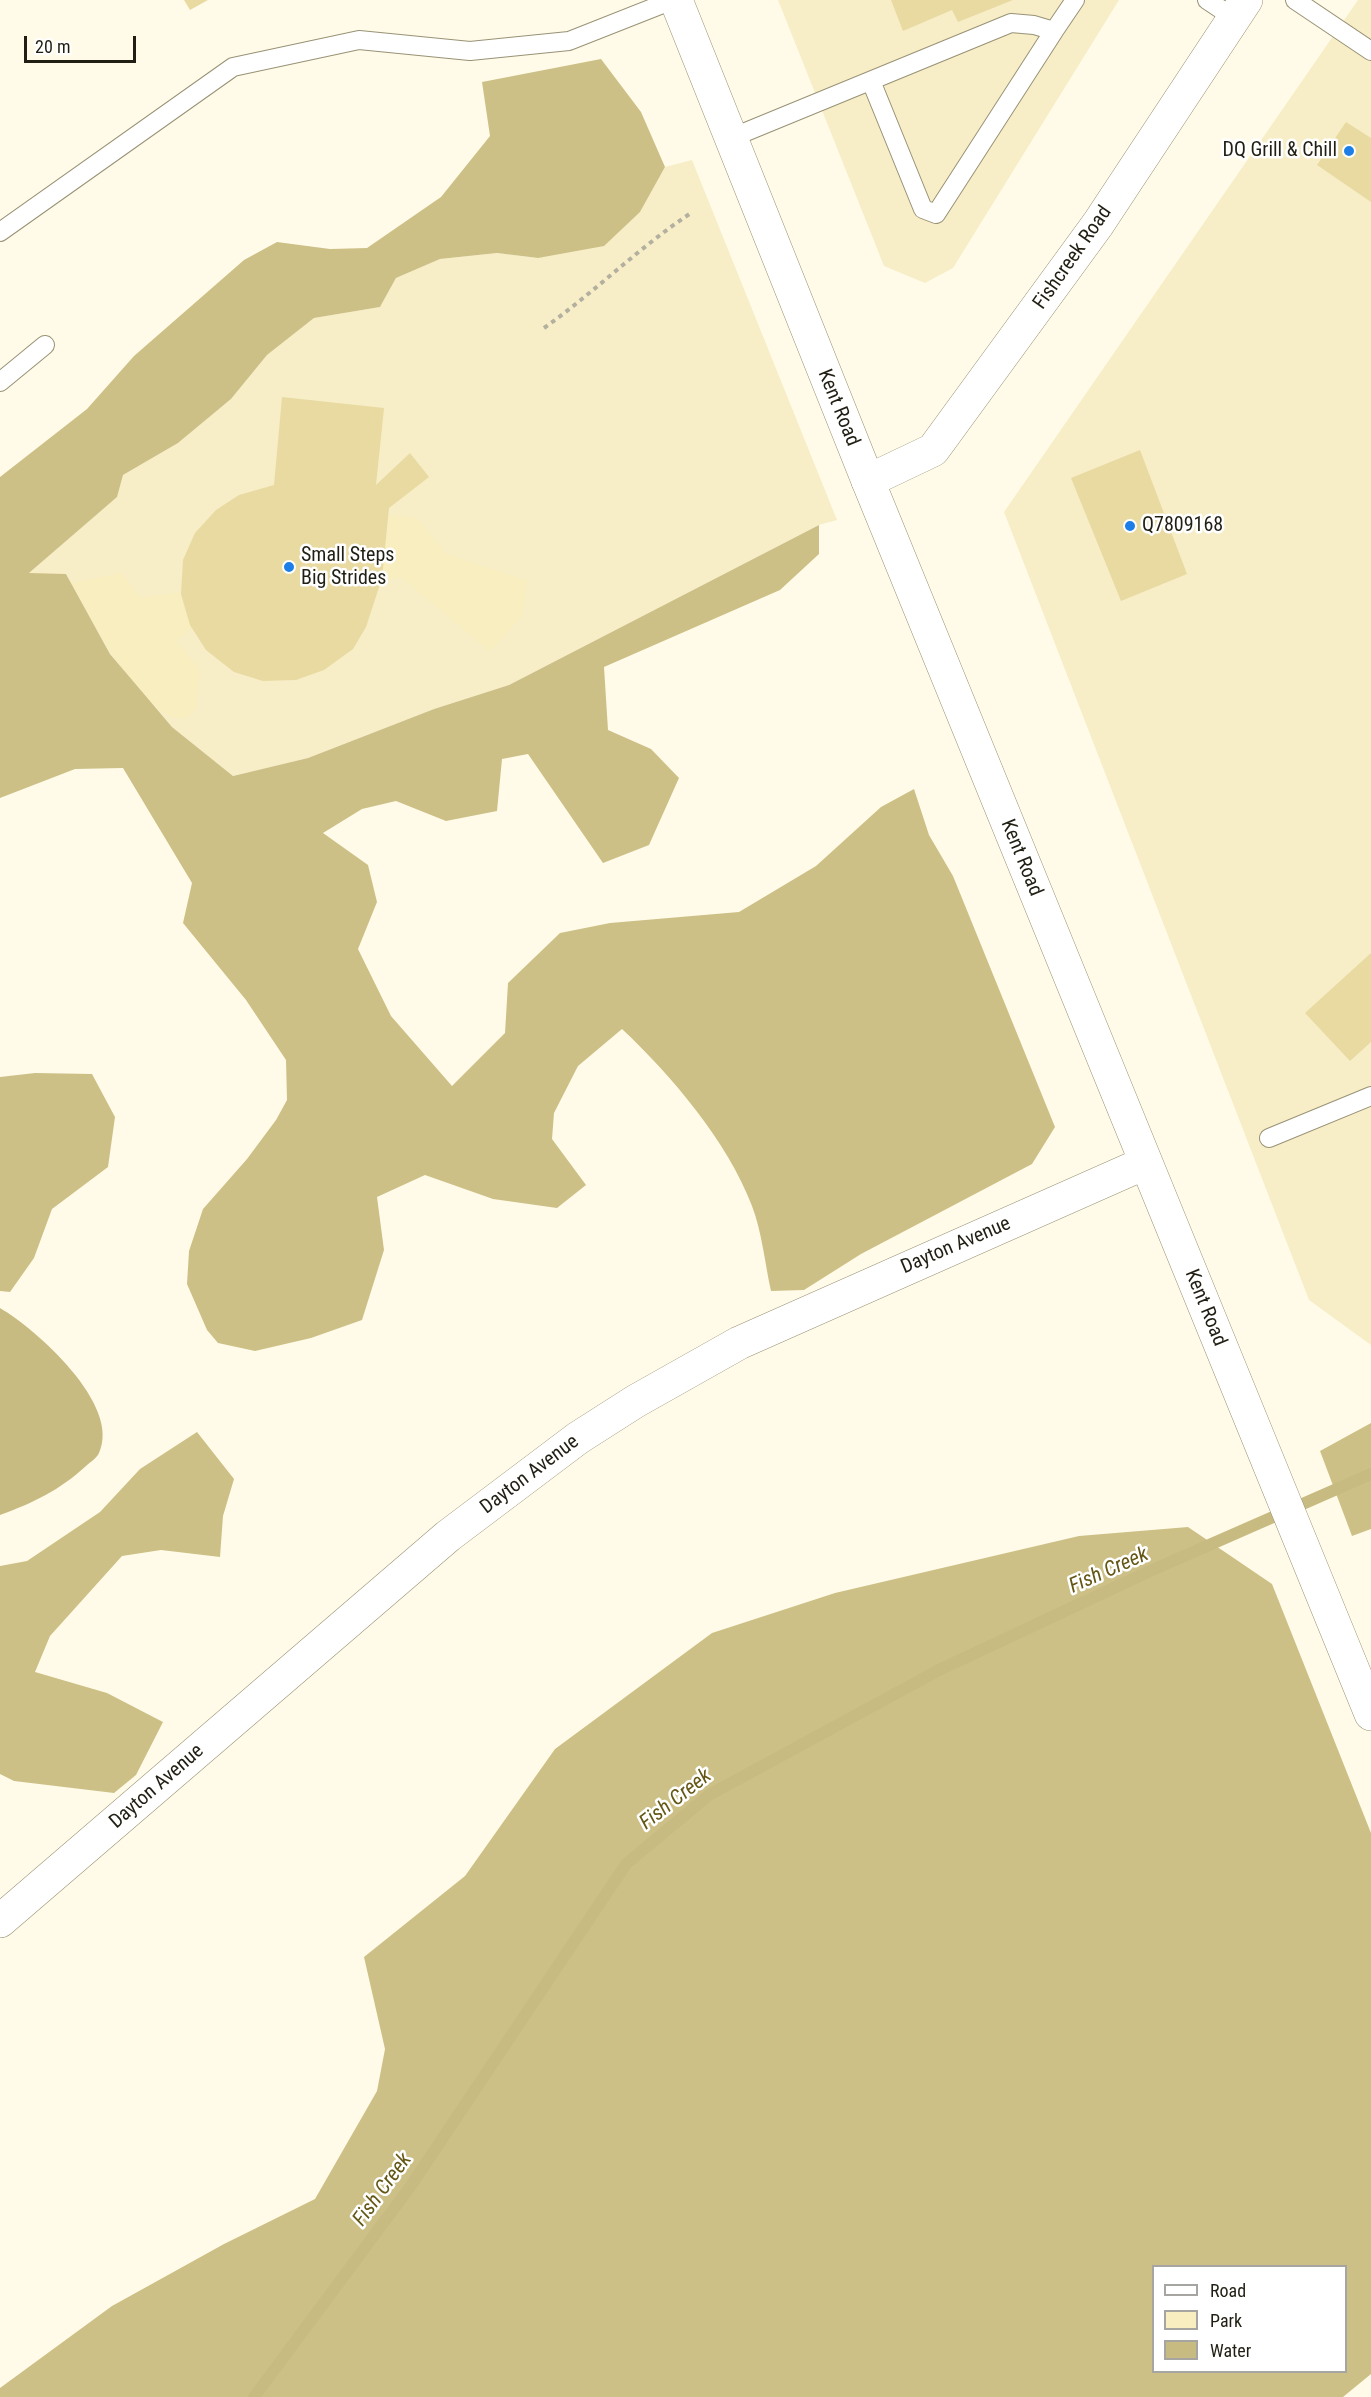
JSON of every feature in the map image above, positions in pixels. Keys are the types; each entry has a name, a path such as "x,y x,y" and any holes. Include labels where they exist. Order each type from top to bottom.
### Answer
{"main road":[{"name":"Kent Road","path":"674,0 1371,1714"},
{"name":"Fishcreek Road","path":"868,481 933,450 1098,224 1240,9"},
{"name":"Dayton Avenue","path":"0,1921 448,1536 578,1438 656,1389 739,1343 1146,1163"}],"lane":[{"path":"0,232 233,67 359,40 470,51 569,41 674,0"},
{"path":"871,81 923,209 936,214 1075,0"},
{"path":"1207,0 1240,9"},
{"path":"1295,0 1371,51"},
{"path":"731,138 1011,23 1034,24 1054,31"},
{"path":"0,382 45,345"},
{"path":"1269,1138 1371,1096"}],"path":[{"path":"544,328 572,308 640,249 691,213"}],"shaded area":[{"path":"778,0 1119,0 953,268 925,283 884,266"},
{"path":"1358,0 1371,0 1371,1345 1309,1300 1004,512"},
{"path":"601,59 641,112 665,167 640,212 604,246 538,258 497,253 440,259 396,278 380,307 314,318 267,355 231,399 178,443 123,475 117,497 29,573 66,574 110,654 172,727 233,776 308,758 434,709 509,685 819,525 819,554 780,590 604,667 608,730 651,749 679,778 649,845 603,863 528,754 502,759 497,811 446,821 396,801 362,809 323,833 368,865 377,902 358,949 391,1016 452,1086 505,1033 508,983 560,933 610,923 739,912 816,866 881,807 914,789 929,835 953,876 1055,1127 1032,1164 861,1254 804,1290 771,1291 761,1237 742,1182 713,1134 678,1088 622,1029 578,1066 554,1113 552,1139 586,1185 557,1208 493,1199 425,1175 377,1197 384,1250 362,1320 311,1338 255,1351 218,1343 207,1330 187,1284 189,1251 203,1209 247,1159 276,1120 287,1100 286,1060 246,1000 183,923 192,883 123,768 75,769 0,798 0,477 87,409 134,356 244,260 277,242 330,249 367,248 441,197 490,136 482,82"},
{"path":"692,160 837,520 819,525 509,685 434,709 308,758 233,776 172,727 110,654 66,574 28,574 116,497 123,475 178,443 231,399 267,355 314,318 380,307 396,278 440,259 497,253 538,258 640,212 665,167"},
{"path":"35,1073 92,1074 115,1117 108,1167 52,1209 34,1258 10,1292 0,1291 0,1077"},
{"path":"1371,1423 1371,1529 1352,1536 1320,1451"},
{"path":"197,1432 234,1479 223,1516 220,1557 161,1550 122,1556 50,1636 35,1672 107,1693 163,1722 136,1775 114,1793 14,1781 0,1774 0,1566 27,1561 100,1512 140,1469"},
{"path":"1188,1527 1272,1584 1371,1833 1371,2374 1343,2397 0,2397 0,2388 112,2306 224,2244 315,2199 377,2091 385,2049 364,1957 465,1876 555,1749 712,1633 835,1593 1079,1536"}],"green space":[{"path":"388,515 417,518 446,554 527,581 523,615 490,651 402,578 382,578"},
{"path":"122,573 140,598 181,592 192,628 176,641 200,670 196,709 186,718 172,717 144,696 115,658 71,583"}],"water":[{"path":"0,1308 34,1333 72,1370 98,1413 103,1434 98,1455 76,1475 46,1495 0,1515"}],"building":[{"path":"184,0 208,0 190,10"},
{"path":"891,0 1013,0 958,22 952,10 903,31"},
{"name":"DQ Grill & Chill","path":"1346,122 1371,138 1371,202 1317,165"},
{"path":"282,397 384,408 376,485 410,453 429,477 389,508 382,578 366,627 353,649 324,670 296,680 263,681 234,672 206,650 190,625 181,594 183,560 195,533 216,510 239,495 274,485"},
{"name":"Q7809168","path":"1140,450 1187,574 1121,601 1071,478"},
{"path":"1371,953 1371,1042 1350,1061 1305,1013"}],"waterway":[{"name":"Fish Creek","path":"254,2397 410,2187 626,1864 709,1795 939,1670 1150,1571 1371,1474"}],"place":[{"name":"DQ Grill & Chill","path":"1349,151"},
{"name":"Q7809168","path":"1130,526"},
{"name":"Small Steps Big Strides","path":"289,567"}]}
